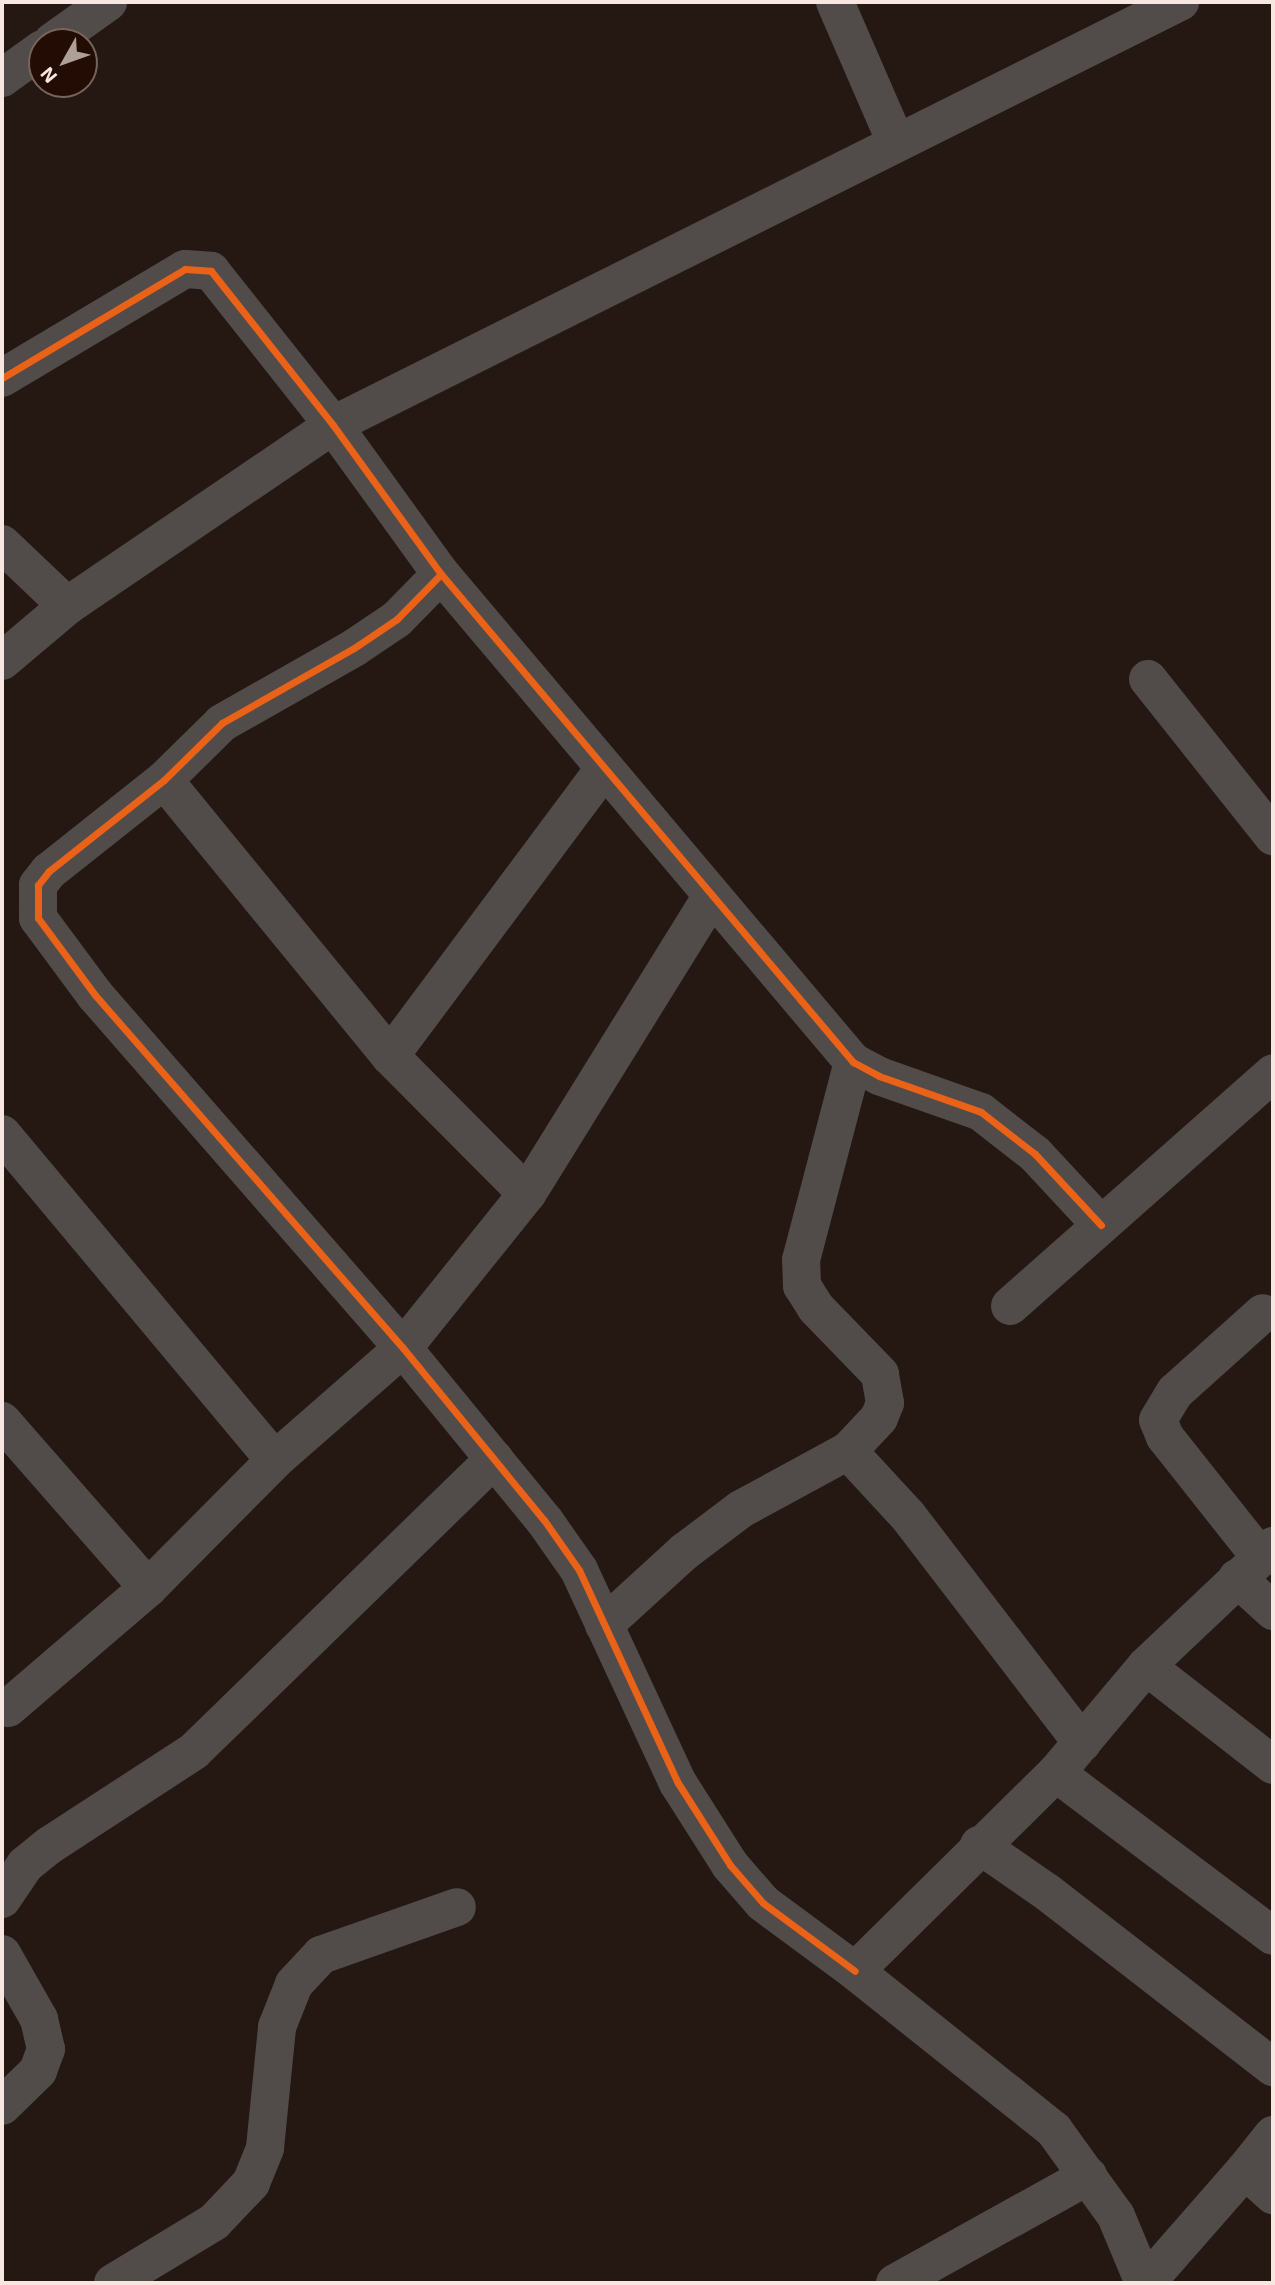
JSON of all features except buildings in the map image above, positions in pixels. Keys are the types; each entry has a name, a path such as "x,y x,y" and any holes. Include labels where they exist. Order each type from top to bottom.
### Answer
{"street":[{"path":"72,28 108,2"},
{"path":"835,2 897,142"},
{"path":"2,661 67,606 333,425 1180,2"},
{"path":"2,78 28,59"},
{"path":"2,378 185,269 201,268 218,278 333,425 441,574 603,770 853,1062 879,1076 981,1112 1035,1153 1101,1225"},
{"path":"2,544 67,606"},
{"path":"441,574 397,619 354,648 222,723 164,780 49,871 38,885 38,918 95,995 403,1348 494,1458 579,1570 678,1783 730,1865 762,1903 855,1971 1054,2130 1116,2216 1145,2283 1245,2170 1273,2134"},
{"path":"1148,678 1273,836"},
{"path":"390,1056 603,770"},
{"path":"164,780 390,1056 527,1194"},
{"path":"8,1708 148,1588 275,1460 403,1348 527,1194 712,896"},
{"path":"604,1625 684,1552 741,1509 848,1451 878,1418 887,1392 867,1356 808,1297 802,1286 801,1260 853,1062"},
{"path":"1010,1306 1273,1073"},
{"path":"2,1134 275,1460"},
{"path":"1263,1313 1175,1392 1158,1420 1165,1437 1257,1561 1273,1611"},
{"path":"2,1421 148,1588"},
{"path":"848,1451 908,1516 1082,1744"},
{"path":"2,1899 25,1865 50,1844 194,1751 494,1458"},
{"path":"855,1971 979,1845 1056,1773 1146,1666 1257,1561"},
{"path":"1146,1666 1273,1765"},
{"path":"1056,1773 1273,1936"},
{"path":"979,1845 1047,1892 1273,2067"},
{"path":"113,2283 214,2222 251,2183 265,2148 277,2027 294,1984 321,1955 457,1907"},
{"path":"2,1954 39,2019 46,2049 38,2071 2,2106"},
{"path":"1245,2170 1273,2195"},
{"path":"895,2283 1088,2176"}],"cycle path":[{"path":"2,378 185,269 211,271 333,425 441,574 853,1062 879,1076 981,1112 1035,1154 1101,1225"},
{"path":"441,574 397,619 354,648 222,723 164,780 49,871 38,885 38,918 95,995 403,1348 544,1520 579,1570 678,1783 730,1865 763,1903 855,1971"}]}
